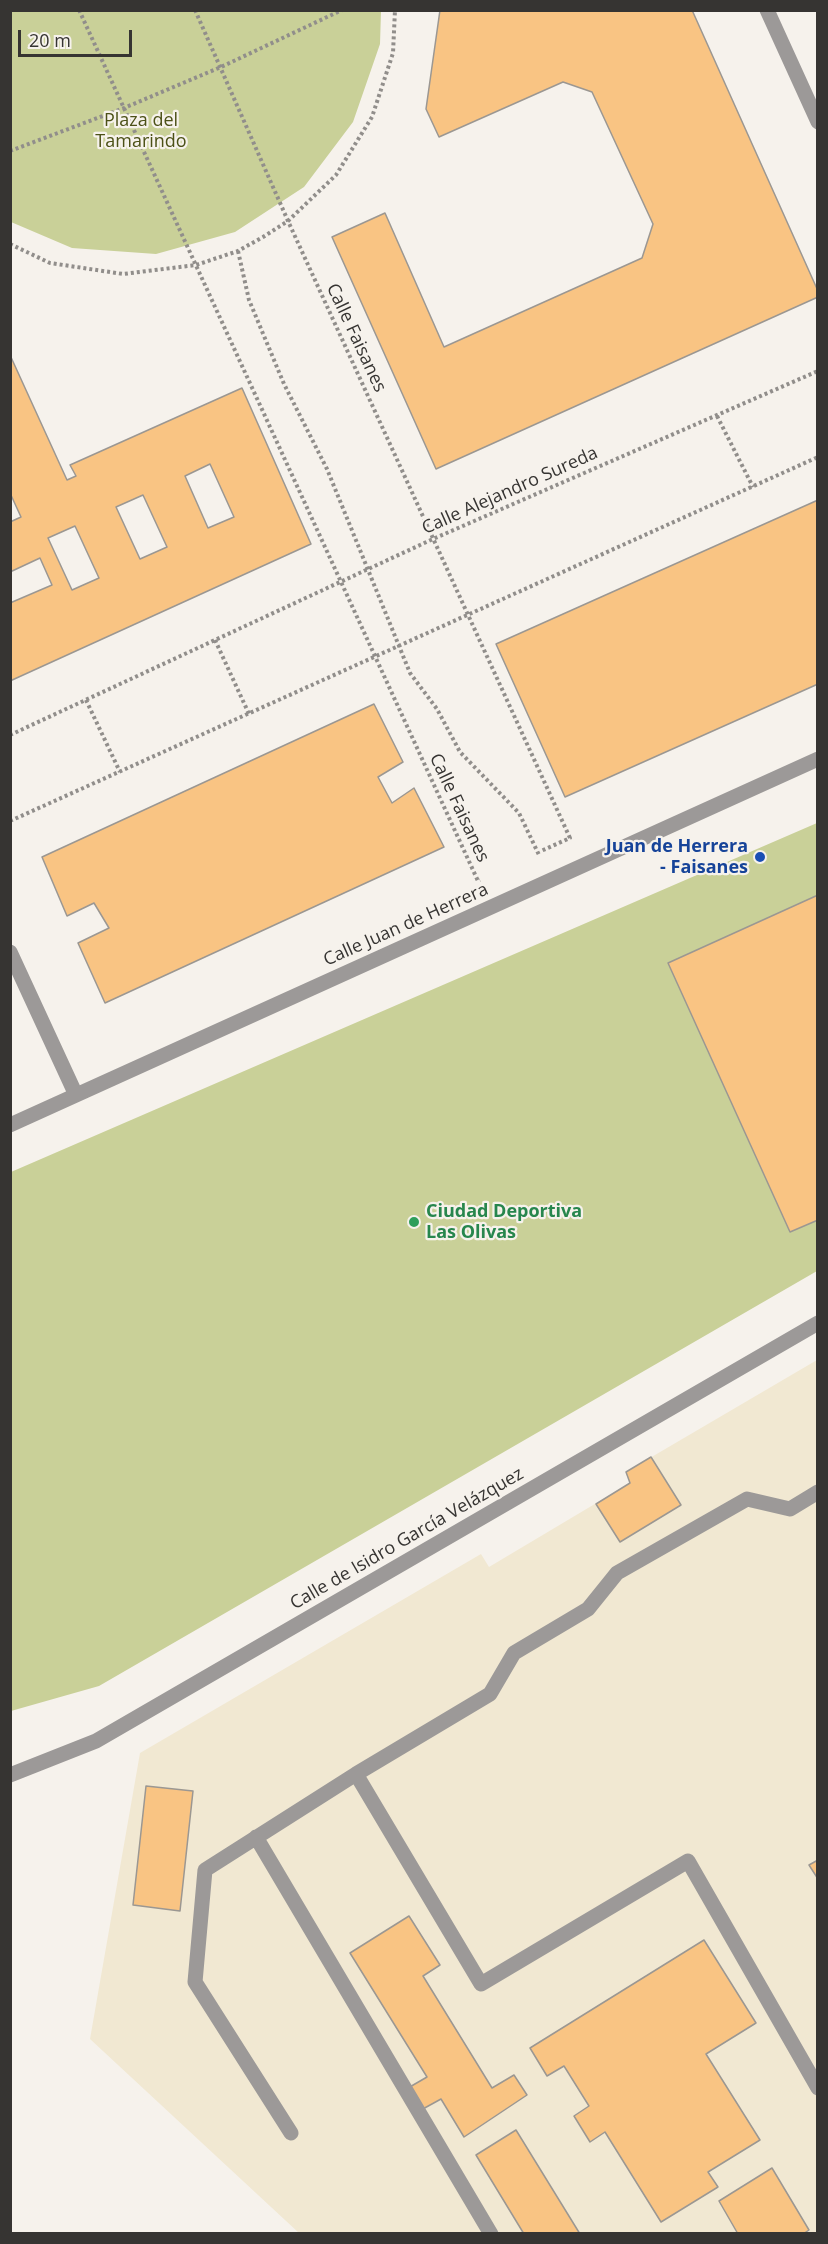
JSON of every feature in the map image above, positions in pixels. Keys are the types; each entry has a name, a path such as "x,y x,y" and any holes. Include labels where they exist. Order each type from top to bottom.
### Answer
{"street":[{"path":"767,10 818,122"},
{"name":"Calle Juan de Herrera","path":"10,1125 818,759"},
{"path":"10,952 76,1095"},
{"name":"Calle de Isidro García Velázquez","path":"10,1775 96,1741 818,1323"},
{"path":"291,2133 195,1982 205,1870 356,1774 490,1694 514,1653 588,1609 617,1573 747,1499 789,1509 818,1492"},
{"path":"356,1774 481,1984 688,1861 818,2088"},
{"path":"256,1837 491,2234"}],"path":[{"name":"Calle Faisanes","path":"79,10 478,881 487,877"},
{"name":"Calle Faisanes","path":"195,10 288,221 570,838 531,856"},
{"path":"10,151 221,68 342,10"},
{"path":"10,244 50,262 123,274 196,265 238,251 288,221 336,174 372,117 393,53 395,10"},
{"path":"238,251 249,300 284,384 327,470 410,673 437,709 460,752 519,813 550,880"},
{"name":"Calle Alejandro Sureda","path":"10,735 433,539 818,371"},
{"path":"717,416 753,487"},
{"path":"10,821 818,457"},
{"path":"215,640 249,714"},
{"path":"86,700 120,772"}],"shaded area":[{"path":"817,1360 817,2233 299,2233 90,2039 140,1753 481,1554 489,1567 630,1483 626,1472"}],"green space":[{"name":"Plaza del Tamarindo","path":"10,11 381,11 380,44 353,122 304,187 235,232 156,254 72,248 11,222"},
{"name":"Ciudad Deportiva Las Olivas","path":"817,823 817,1271 99,1686 11,1711 11,1172"}],"building":[{"path":"440,10 692,10 818,291 818,297 436,469 332,237 385,213 444,347 642,258 653,224 592,92 563,82 439,137 426,109"},
{"path":"10,355 67,480 76,476 70,465 242,388 311,544 10,681 10,603 52,585 40,558 10,572 10,522 21,517 10,493","holes":["210,464 234,517 208,528 185,476","143,495 167,547 140,559 116,507","75,526 99,578 72,590 48,538"]},
{"path":"818,500 818,684 565,797 496,644"},
{"path":"374,704 403,762 378,777 392,803 414,788 444,847 105,1003 78,943 109,928 94,903 67,916 42,857"},
{"path":"818,895 818,1220 790,1232 668,963"},
{"path":"651,1457 681,1505 620,1542 596,1504 630,1483 626,1472"},
{"path":"146,1786 193,1791 180,1911 133,1905"},
{"path":"818,1860 818,1879 809,1865"},
{"path":"409,1916 440,1965 423,1976 492,2088 514,2075 527,2095 464,2137 441,2099 421,2110 408,2088 427,2077 350,1953"},
{"path":"704,1940 756,2023 706,2054 760,2140 708,2172 718,2187 661,2222 605,2132 590,2142 574,2116 589,2106 564,2066 547,2076 530,2048"},
{"path":"516,2130 580,2234 524,2234 476,2155"},
{"path":"772,2168 809,2230 803,2234 738,2234 719,2201"}],"place":[{"name":"Juan de Herrera - Faisanes","path":"760,857"},
{"name":"Ciudad Deportiva Las Olivas","path":"414,1222"}]}
